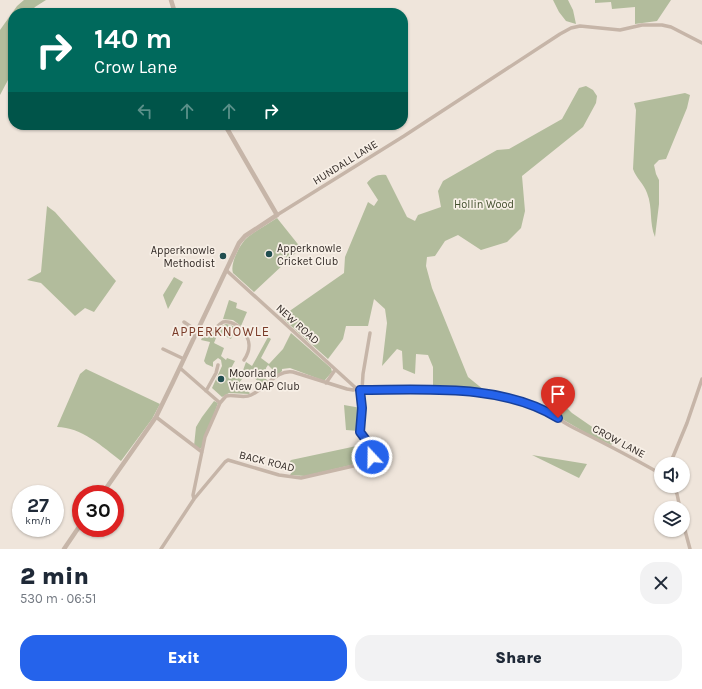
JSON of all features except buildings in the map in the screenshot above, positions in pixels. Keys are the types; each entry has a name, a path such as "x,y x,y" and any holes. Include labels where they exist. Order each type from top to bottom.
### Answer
{"street":[{"name":"HUNDALL LANE","path":"108,485 156,417 242,238 571,28 580,26 620,30 642,26 662,25 671,27 702,43"},
{"path":"228,130 277,215"},
{"name":"NEW ROAD","path":"226,270 359,390"},
{"path":"184,322 202,334 207,334 223,322 233,323 243,331 249,340 249,350 244,358"},
{"path":"359,390 370,333"},
{"path":"163,349 184,359"},
{"path":"206,391 216,373 218,365"},
{"path":"161,549 194,499 193,495 205,437 220,404 180,368"},
{"path":"326,383 336,370"},
{"name":"CROW LANE","path":"220,404 224,398 229,395 250,396 286,371 353,390 483,393 511,399 547,412 569,426 628,455 654,470"},
{"path":"673,457 688,423 702,379"},
{"name":"BACK ROAD","path":"194,499 228,460 279,475 301,478 362,464 371,460 369,444 360,432 362,408 359,390"},
{"path":"156,417 202,452"},
{"path":"64,549 72,537"},
{"path":"687,537 690,549"}],"green space":[{"path":"24,0 46,0 34,8 16,8"},
{"path":"553,0 568,0 573,10 576,24 566,21 559,12"},
{"path":"595,0 671,0 657,21 635,24 635,7 612,9 611,2 595,3"},
{"path":"8,19 8,80 0,95 0,30"},
{"name":"Hollin Wood","path":"586,86 593,90 597,96 596,103 583,127 522,176 525,211 521,228 507,242 481,250 458,235 445,241 435,256 427,257 426,266 432,288 468,377 484,390 433,388 433,367 428,355 416,354 415,374 403,369 402,351 397,349 382,366 387,323 385,309 374,299 368,326 346,326 343,339 328,359 281,317 344,273 345,257 368,202 374,206 378,200 367,183 371,179 375,176 386,175 407,217 415,221 418,215 441,207 438,191 443,181 497,150 509,149 562,119 579,88"},
{"path":"685,93 690,95 687,108 666,159 659,160 654,165 659,180 659,204 655,237 652,226 649,199 646,190 633,169 636,110 634,103"},
{"path":"47,206 55,212 116,281 94,312 85,308 75,316 41,283 27,280 41,272"},
{"name":"Apperknowle Cricket Club","path":"277,218 301,248 254,292 233,273 232,270 235,257 246,238"},
{"path":"174,277 183,282 168,309 163,295"},
{"path":"229,300 237,303 236,308 247,312 241,326 233,320 223,319"},
{"path":"226,324 236,328 231,339 218,333 214,343 224,348 221,356 226,360 227,358 235,361 229,372 241,376 246,362 252,366 268,337 271,339 261,358 269,364 283,349 291,333 331,368 332,372 325,380 322,380 290,368 282,369 278,375 268,365 264,377 268,381 262,385 249,373 247,373 238,384 250,393 249,394 229,393 222,397 212,388 222,366 221,360 218,358 213,362 213,367 206,364 204,361 210,342 201,340 219,327"},
{"path":"86,369 160,404 152,419 121,461 83,434 75,430 57,427 80,374"},
{"path":"214,401 218,403 200,449 194,446 196,427"},
{"path":"561,402 572,413 614,442 611,445 586,433 550,412 551,408"},
{"path":"344,405 361,408 359,431 346,430"},
{"path":"366,444 370,458 364,462 305,476 290,475 295,467 286,466 291,460"},
{"path":"532,455 587,464 579,478"}],"place":[{"name":"Apperknowle Cricket Club","path":"269,254"},
{"name":"Apperknowle Methodist","path":"223,256"},
{"name":"Moorland View OAP Club","path":"221,379"}],"district":[{"name":"APPERKNOWLE","path":"221,331"}],"route":[{"path":"372,457 369,444 360,432 362,408 360,390 457,391 483,393 511,399 542,409 558,418"}]}
